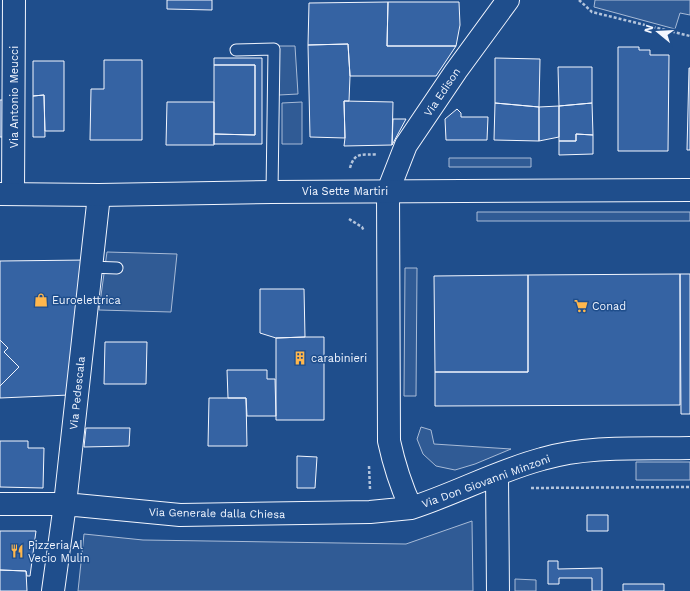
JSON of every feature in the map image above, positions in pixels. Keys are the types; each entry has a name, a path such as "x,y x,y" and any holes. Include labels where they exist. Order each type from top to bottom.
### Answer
{"street":[{"name":"Via Antonio Meucci","path":"6,193 14,0"},
{"name":"Via Edison","path":"388,191 406,145 456,71 508,0"},
{"name":"Via Sette Martiri","path":"6,193 99,195 388,191 690,190"},
{"name":"Via Don Giovanni Minzoni","path":"388,191 389,441 402,489 411,508 438,500 496,475 541,459 565,453 590,450 690,448"},
{"name":"Via Pedescala","path":"53,591 65,504 99,195"},
{"path":"496,475 498,591"},
{"name":"Via Generale dalla Chiesa","path":"0,504 65,504 180,515 370,512 411,508"}],"lane":[{"path":"236,50 274,49 272,192"},
{"path":"90,267 117,268"}],"path":[{"path":"579,0 592,12 690,36"},
{"path":"528,489 690,487"}],"shaded area":[{"path":"595,0 690,0 690,15 680,13 675,29 594,7"},
{"path":"279,46 295,46 298,94 279,95"},
{"path":"302,102 302,144 282,144 282,103"},
{"path":"449,158 531,158 531,167 449,167"},
{"path":"477,212 690,212 690,221 477,221"},
{"path":"107,252 177,254 171,312 99,310"},
{"path":"405,268 417,268 416,396 404,396"},
{"path":"421,427 431,430 434,444 511,449 475,464 455,470 436,466 423,454 417,439"},
{"path":"636,462 690,462 690,480 636,480"},
{"path":"472,521 473,591 78,591 84,534 143,540 406,544"},
{"path":"515,579 536,580 536,591 515,591"}],"building":[{"path":"167,0 212,0 212,10 167,9"},
{"path":"388,2 459,2 460,25 456,46 387,46"},
{"path":"388,2 387,46 456,46 436,76 350,76 348,44 308,45 309,3"},
{"path":"348,44 350,76 349,101 344,101 345,138 310,137 308,45"},
{"path":"618,47 639,47 639,50 650,50 650,55 669,55 668,151 618,151"},
{"path":"214,58 262,58 262,144 214,144 214,134 255,135 255,65 214,65"},
{"path":"495,58 540,59 539,107 495,103"},
{"path":"104,60 142,60 142,140 90,140 91,89 104,89"},
{"path":"33,61 64,61 64,131 45,131 44,95 33,96"},
{"path":"214,65 255,65 255,135 214,134"},
{"path":"558,67 592,67 592,103 559,106"},
{"path":"689,68 690,150 687,150"},
{"path":"44,95 45,137 33,137 33,96"},
{"path":"0,100 5,100 5,137 0,137"},
{"path":"344,101 393,102 392,145 344,146"},
{"path":"167,102 214,102 214,145 166,145"},
{"path":"495,103 539,107 539,141 494,140"},
{"path":"592,103 593,135 576,134 576,141 559,141 559,106"},
{"path":"559,106 559,137 539,141 539,107"},
{"path":"457,109 461,113 461,117 488,117 487,140 446,140 445,119"},
{"path":"393,119 406,119 392,145"},
{"path":"576,134 593,135 593,154 559,155 559,141 576,141"},
{"name":"Euroelettrica","path":"88,260 69,395 0,398 0,386 19,367 4,352 8,348 0,340 0,261"},
{"path":"680,274 690,274 690,414 681,414"},
{"path":"680,274 680,405 435,406 435,372 528,372 528,275"},
{"path":"528,275 528,372 435,372 434,276"},
{"name":"carabinieri","path":"260,289 304,289 305,337 276,338 260,333"},
{"name":"carabinieri","path":"324,337 324,420 276,420 276,338"},
{"path":"0,340 8,348 4,352 19,367 0,386"},
{"path":"105,342 147,342 146,384 104,384"},
{"path":"227,370 267,370 267,379 275,379 276,416 247,416 246,398 228,398"},
{"path":"209,398 246,398 247,446 208,446"},
{"path":"86,428 130,428 129,446 84,447"},
{"path":"0,441 28,441 28,448 44,448 43,488 0,487"},
{"path":"297,456 317,457 315,488 297,488"},
{"path":"587,515 608,515 608,531 587,531"},
{"name":"Pizzeria Al Vecio Mulin","path":"0,531 36,531 30,576 27,576 26,571 0,570"},
{"path":"548,561 558,561 558,569 602,568 602,591 592,591 592,578 559,578 559,584 548,584"},
{"path":"0,570 26,571 27,591 0,591"},
{"path":"623,584 664,584 664,591 623,591"}],"place":[{"name":"Euroelettrica","path":"41,300"},
{"name":"Conad","path":"581,306"},
{"name":"carabinieri","path":"300,358"},
{"name":"Pizzeria Al Vecio Mulin","path":"17,551"}]}
